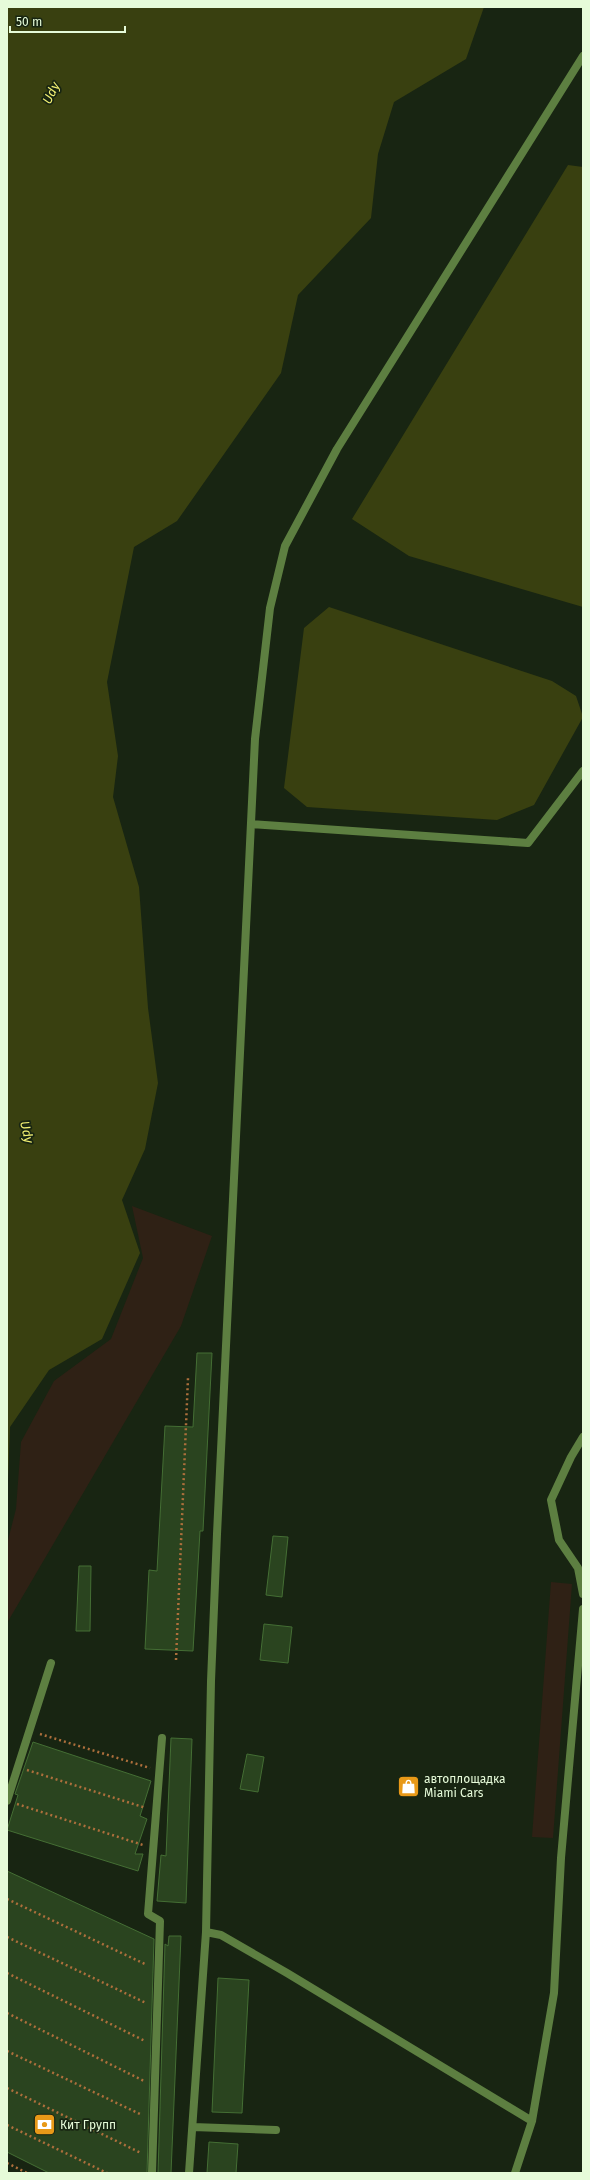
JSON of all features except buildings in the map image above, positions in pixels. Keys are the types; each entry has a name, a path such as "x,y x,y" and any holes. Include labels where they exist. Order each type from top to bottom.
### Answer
{"street":[{"path":"189,2173 206,1932 211,1681 216,1534 256,739 270,608 285,546 336,449 583,56"},
{"path":"252,824 528,843 583,770"},
{"path":"583,1437 571,1457 551,1500 559,1540 578,1568 583,1594"},
{"path":"515,2173 532,2121 554,1993 561,1858 583,1609"},
{"path":"7,1801 51,1663"},
{"path":"152,2173 160,1921 148,1914 162,1738"},
{"path":"206,1932 221,1935 532,2121"},
{"path":"193,2127 276,2130"}],"path":[{"path":"176,1660 188,1378"},
{"path":"29,1731 160,1771"},
{"path":"18,1767 156,1811"},
{"path":"7,1801 153,1848"},
{"path":"7,1899 159,1971"},
{"path":"7,1937 157,2009"},
{"path":"7,1973 156,2046"},
{"path":"7,2013 155,2086"},
{"path":"7,2051 154,2121"},
{"path":"7,2088 152,2158"},
{"path":"7,2125 107,2173"},
{"path":"7,2163 28,2173"}],"shaded area":[{"path":"132,1206 212,1236 181,1326 7,1623 7,1544 16,1509 21,1442 54,1381 111,1339 143,1258"},
{"path":"551,1582 572,1584 553,1838 532,1837"}],"water":[{"name":"Udy","path":"7,7 484,7 466,59 394,102 378,154 371,218 298,295 281,373 177,521 134,547 107,682 118,756 113,797 139,887 148,1008 158,1083 145,1149 122,1200 140,1253 102,1339 49,1370 10,1427 7,1507"},
{"path":"568,165 583,167 583,607 409,556 352,519"},
{"path":"329,607 552,681 576,696 583,717 534,805 497,820 307,807 284,788 304,628"}],"place":[{"name":"автоплощадка Miami Cars","path":"409,1786"},
{"name":"Кит Групп","path":"45,2125"}]}
